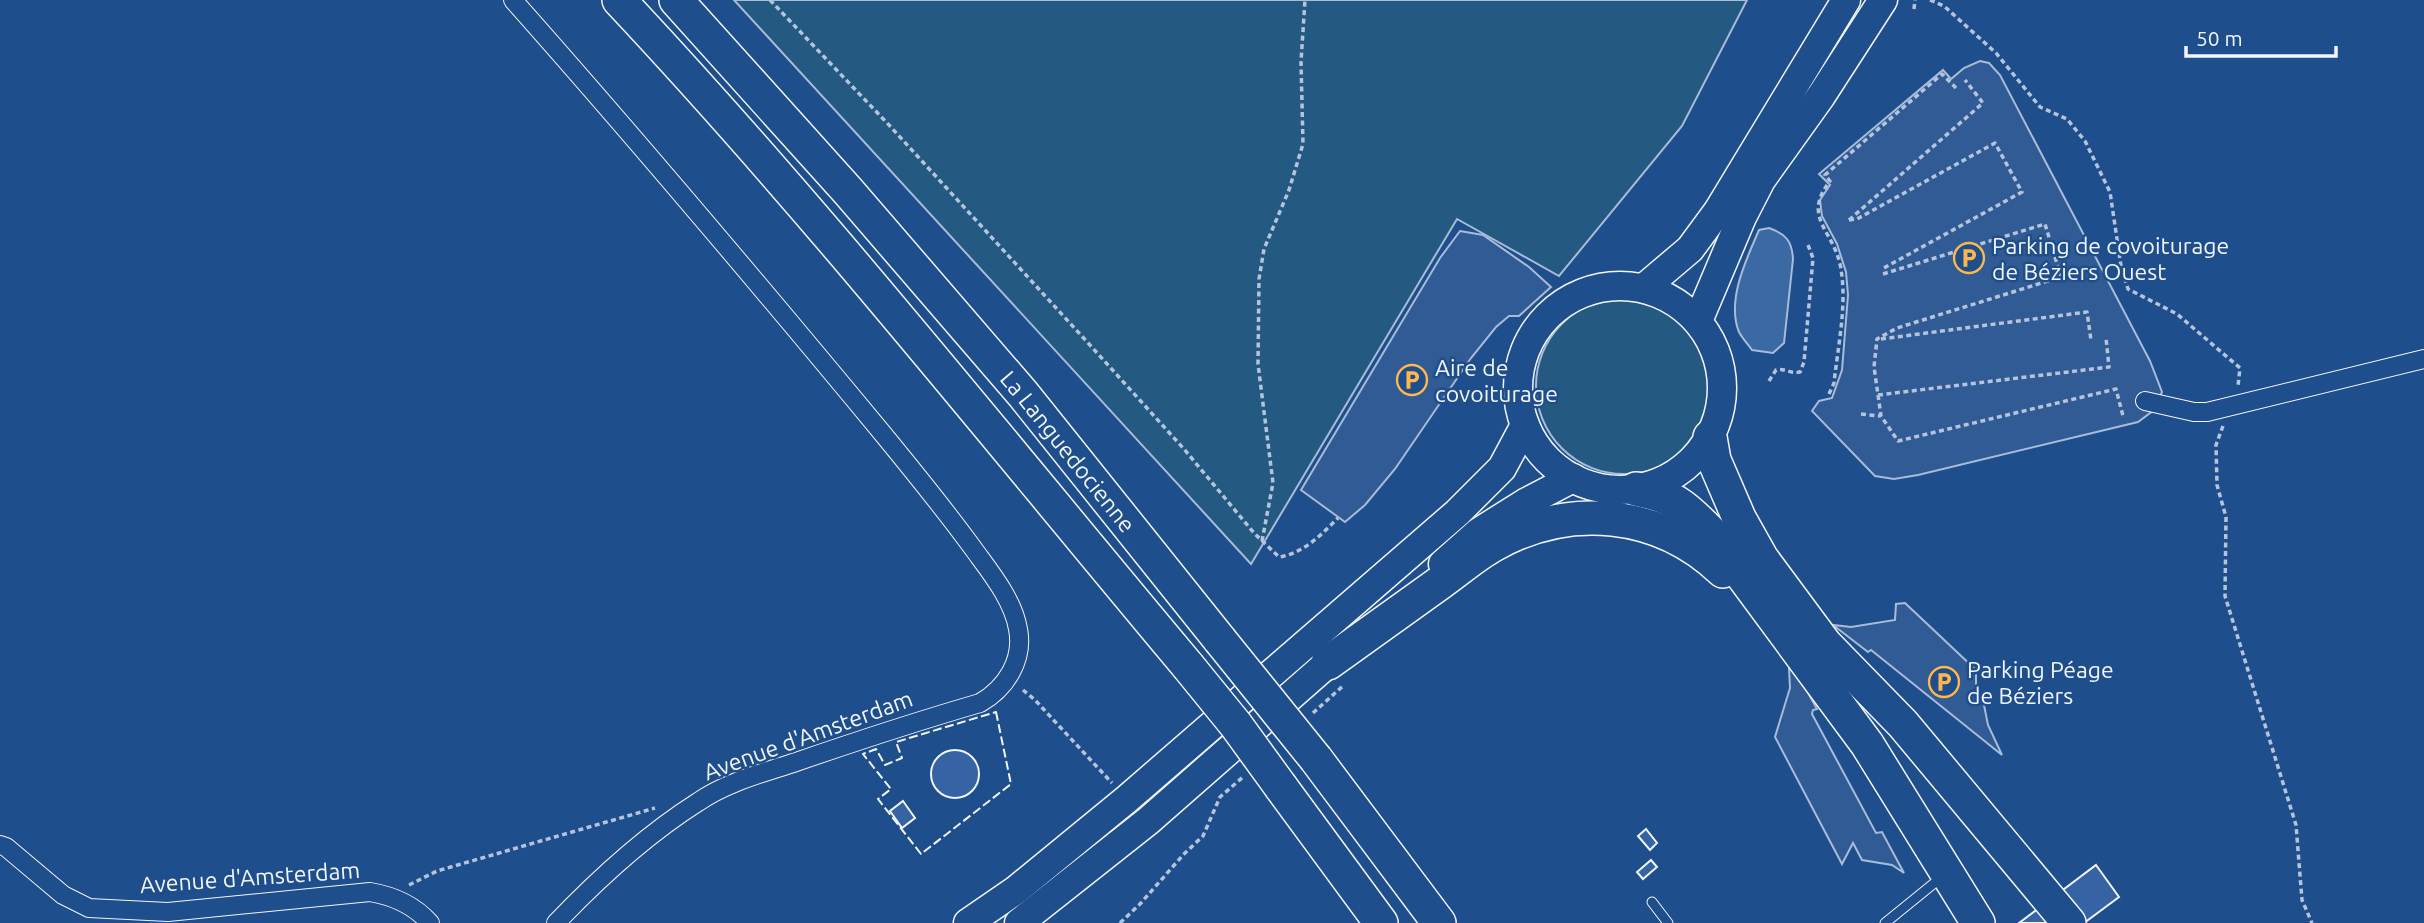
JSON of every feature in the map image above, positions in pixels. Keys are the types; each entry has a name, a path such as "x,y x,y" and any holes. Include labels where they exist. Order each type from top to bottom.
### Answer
{"highway":[{"name":"La Languedocienne","path":"619,0 814,218 987,422 1236,724 1381,923"},
{"name":"La Languedocienne","path":"676,0 848,191 1023,394 1316,759 1439,923"},
{"path":"1710,437 1714,460 1739,517 1762,558 1825,644 1903,724 2069,923"},
{"path":"1636,489 1667,495 1693,514 1711,533 1867,744 1978,923"},
{"path":"1328,663 1493,545 1534,527 1573,518 1630,520 1666,531 1702,551 1779,627"}],"main road":[{"path":"1644,288 1690,249 1718,211 1749,164 1846,0"},
{"path":"1699,321 1742,217 1761,180 1883,0"},
{"path":"1617,285 1644,288 1674,300 1699,321 1713,344 1721,370 1723,398 1710,437 1691,461 1666,479 1636,489 1604,489 1573,478 1553,464 1537,446 1525,425 1519,397 1520,369 1529,342 1545,319 1566,301 1590,290 1617,285"},
{"path":"968,923 1016,890 1128,799 1457,513 1502,468 1525,425"},
{"path":"1019,923 1149,821 1479,532 1525,503 1573,478"}],"street":[{"path":"513,0 794,326 945,509 991,573 1012,609 1018,630 1017,660 1007,678"},
{"path":"2145,401 2194,412 2207,411 2424,359"},
{"name":"Avenue d'Amsterdam","path":"556,923 605,876 698,801 733,784 887,730 980,703 993,695 1007,678"},
{"name":"Avenue d'Amsterdam","path":"0,845 6,847 63,895 89,908 168,912 370,892 389,895 419,911 430,923"}],"lane":[{"path":"1885,923 1947,873"},
{"path":"1652,902 1668,923"}],"path":[{"path":"770,0 889,125 1279,557 1290,555 1317,540 1338,518"},
{"path":"1262,541 1273,483 1258,364 1259,279 1264,249 1289,190 1303,144 1301,62 1305,0"},
{"path":"1914,9 1915,0"},
{"path":"1930,0 1944,6 1996,53 2040,107 2067,119 2085,141 2110,192 2121,266 2128,289 2177,314 2240,368 2232,405 2216,446 2217,485 2226,517 2225,596 2297,825 2302,900 2312,923"},
{"path":"1829,394 1834,383 1843,287 1840,262 1818,214 1817,205 1821,193 1830,181 1825,175 1942,74 1956,88"},
{"path":"1877,339 1897,328 2062,277 2045,224 1882,271 2022,192 1995,142 1857,219 1849,220 1983,103 1965,80"},
{"path":"1769,381 1776,370 1800,372 1804,362 1813,258 1808,245"},
{"path":"1877,339 2087,312 2091,340"},
{"path":"1878,395 2109,368 2106,338"},
{"path":"1877,339 1874,367 1881,416 1898,441 2116,388 2123,416"},
{"path":"1861,414 1881,416"},
{"path":"1007,678 1035,700 1128,799"},
{"path":"389,895 437,871 660,807"}],"shaded area":[{"path":"734,0 1747,0 1682,126 1559,276 1457,219 1251,564"},
{"name":"Parking de covoiturage de Béziers Ouest","path":"1980,61 1989,63 2000,75 2150,361 2162,392 2154,410 2138,422 1918,475 1894,479 1875,476 1812,411 1819,401 1832,398 1842,370 1848,295 1846,272 1837,244 1822,216 1820,200 1830,185 1819,174 1943,70 1951,79 1964,68"},
{"path":"1769,228 1787,239 1793,259 1784,343 1773,353 1752,350 1739,332 1735,306 1740,279 1754,241 1759,230"},
{"name":"Aire de covoiturage","path":"1460,231 1483,235 1529,267 1551,287 1519,316 1509,316 1496,327 1471,358 1395,469 1365,505 1345,522 1301,490 1440,258"},
{"path":"1624,298 1658,305 1686,324 1705,352 1712,386 1705,420 1686,448 1658,467 1624,474 1590,467 1562,448 1543,420 1536,386 1543,352 1562,324 1590,305"},
{"name":"Parking Péage de Béziers","path":"1905,603 1976,670 1976,693 1983,700 1988,725 2002,755 1871,650 1868,652 1833,625 1851,627 1895,620 1896,604"},
{"path":"1794,667 1817,709 1813,710 1812,714 1876,833 1882,832 1904,873 1892,865 1862,860 1853,843 1842,864 1775,737 1790,688 1789,669"}],"building":[{"path":"955,750 972,757 979,774 972,791 955,798 938,791 931,774 938,757"},
{"path":"903,801 915,818 902,828 890,811"},
{"path":"1646,829 1657,843 1650,850 1638,836"},
{"path":"1651,860 1657,867 1643,879 1637,872"},
{"path":"2096,865 2119,897 2084,923 2019,923"}],"fence":[{"path":"996,712 1011,784 921,854 878,799 891,789 863,754 876,749 885,765 902,758 896,742 996,712"}],"place":[{"name":"Parking de covoiturage de Béziers Ouest","path":"1969,258"},
{"name":"Aire de covoiturage","path":"1412,380"},
{"name":"Parking Péage de Béziers","path":"1944,682"}]}
